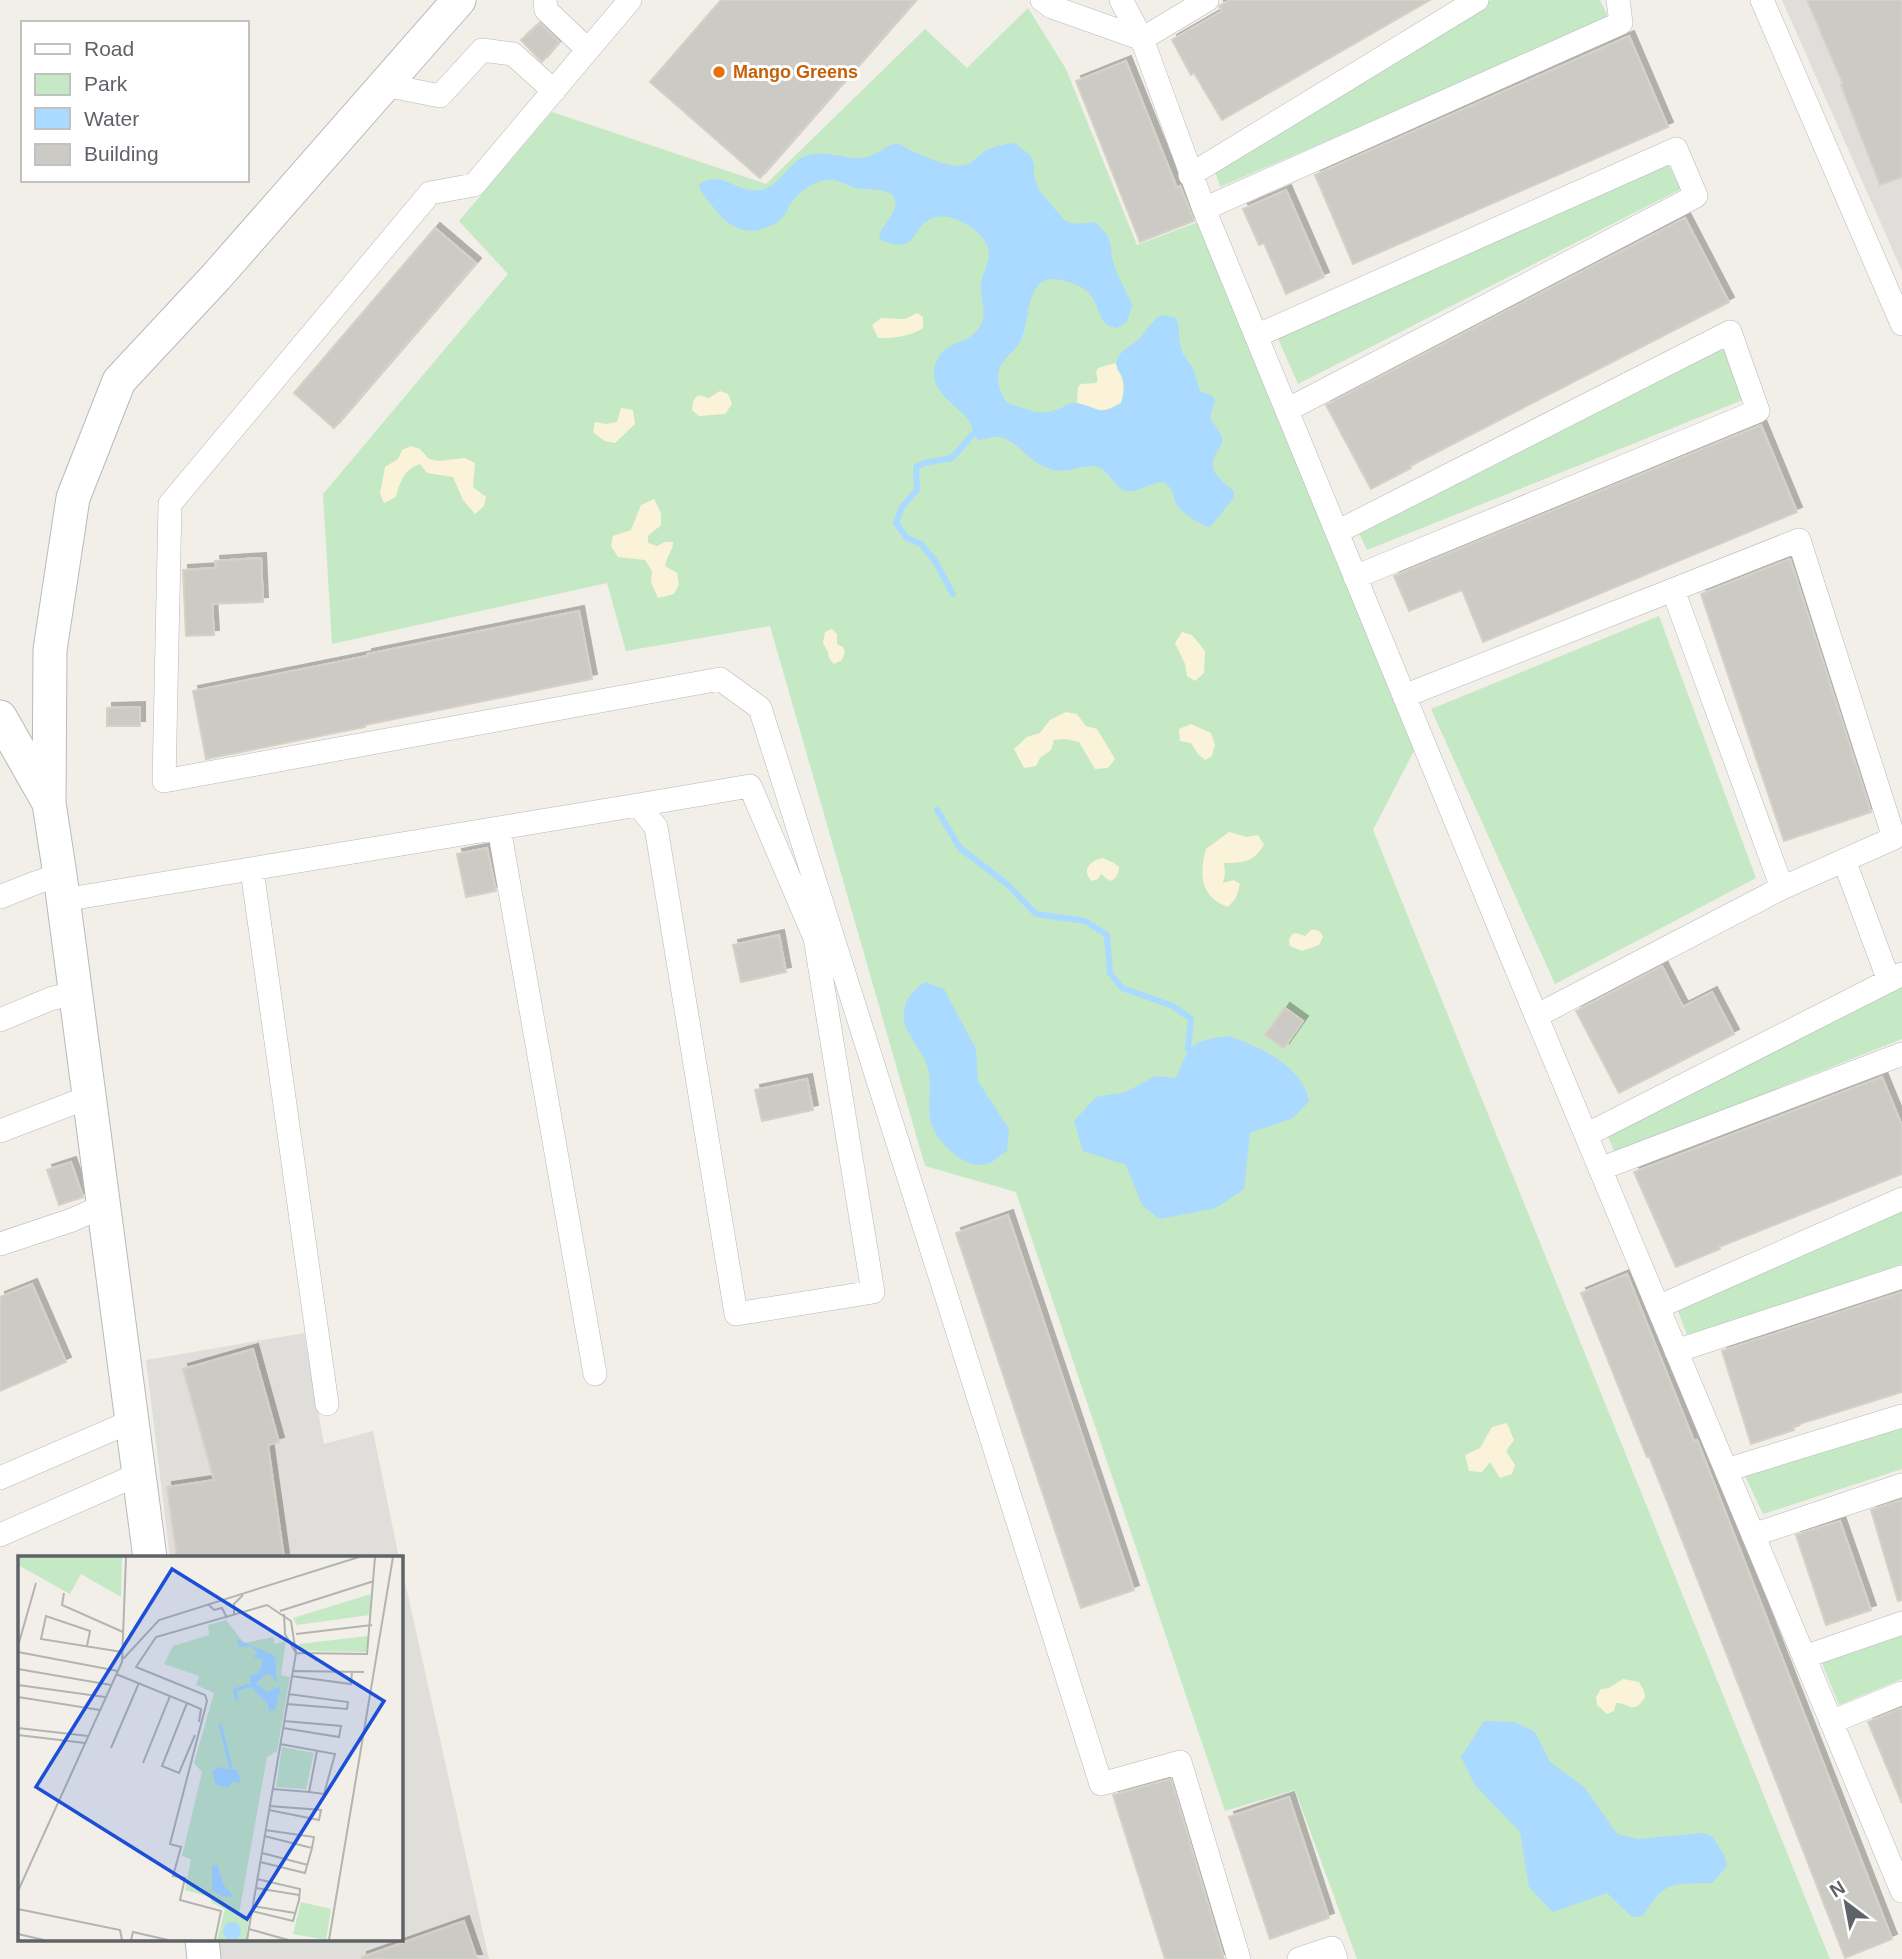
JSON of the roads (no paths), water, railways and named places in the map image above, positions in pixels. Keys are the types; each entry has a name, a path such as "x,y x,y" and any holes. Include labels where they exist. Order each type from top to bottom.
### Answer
{"street":[{"path":"150,1556 49,803 50,650 72,498 119,381 216,278 459,0"},
{"path":"545,0 547,10 587,49"},
{"path":"629,0 474,185 430,193 170,503 164,781 720,679 761,708 1101,1784 1180,1762 1239,1959"},
{"path":"1042,0 1052,7 1142,39"},
{"path":"1121,0 1142,39 1204,209 1536,1016 1831,1722 1894,1848 1901,1887"},
{"path":"1142,39 1207,0"},
{"path":"1191,175 1477,0"},
{"path":"1204,209 1621,23 1618,0"},
{"path":"1762,0 1902,324"},
{"path":"385,85 440,96 482,50 513,54 554,91"},
{"path":"1256,336 1676,149 1696,196 1287,410"},
{"path":"1337,532 1730,332 1758,411 1355,577"},
{"path":"1404,696 1799,540 1894,838 1782,888 1536,1016"},
{"path":"1673,590 1782,888"},
{"path":"4,732 49,803"},
{"path":"0,898 35,883 62,888 252,870 750,786 815,938 873,1292 736,1314 656,827 638,805"},
{"path":"499,828 595,1374"},
{"path":"1586,1135 1896,978 1844,860"},
{"path":"252,870 327,1404"},
{"path":"0,1020 50,999 74,993"},
{"path":"1600,1169 1902,1054"},
{"path":"1,1129 89,1097"},
{"path":"1658,1307 1902,1199"},
{"path":"0,1244 72,1220 103,1206"},
{"path":"1676,1350 1902,1277"},
{"path":"1726,1470 1902,1416"},
{"path":"0,1478 132,1421"},
{"path":"0,1535 139,1474"},
{"path":"1753,1535 1902,1485"},
{"path":"1804,1657 1902,1623"},
{"path":"1831,1722 1902,1693"},
{"path":"202,1941 204,1959"},
{"path":"1299,1959 1332,1948 1336,1959"}],"water":[{"path":"897,143 930,159 958,166 970,163 991,148 1015,143 1030,155 1039,190 1065,221 1077,224 1095,222 1109,239 1115,268 1132,305 1127,322 1117,328 1111,327 1103,320 1095,302 1085,290 1064,281 1045,280 1038,285 1030,302 1021,340 1003,362 998,373 1001,393 1010,404 1035,412 1049,412 1071,403 1098,410 1111,409 1121,403 1124,393 1123,379 1117,367 1119,357 1158,317 1162,315 1176,318 1183,354 1193,368 1200,391 1211,395 1215,400 1210,418 1222,440 1213,460 1214,470 1234,491 1234,497 1213,524 1206,526 1183,511 1177,505 1167,484 1163,482 1127,491 1099,467 1050,469 1036,462 1006,439 997,437 978,440 968,420 938,388 934,374 939,356 951,346 971,336 983,318 981,283 989,252 982,237 969,226 956,219 934,217 922,225 909,242 898,245 889,243 879,238 896,203 893,195 829,180 815,183 801,192 777,222 748,231 739,229 724,219 700,190 699,185 715,179 744,189 761,190 773,185 792,165 810,154 862,158 872,156"},
{"path":"925,982 944,989 976,1049 978,1081 1009,1129 1007,1151 989,1163 971,1163 952,1153 938,1136 930,1119 929,1071 904,1022 908,999"},
{"path":"1228,1036 1278,1059 1298,1078 1309,1101 1293,1118 1250,1133 1244,1189 1216,1208 1159,1219 1142,1205 1126,1165 1083,1151 1074,1121 1096,1097 1126,1092 1155,1076 1176,1078 1193,1046 1205,1040"},
{"path":"1484,1721 1515,1722 1535,1732 1550,1762 1585,1788 1617,1834 1638,1839 1702,1833 1712,1836 1724,1855 1727,1866 1712,1883 1679,1884 1664,1890 1643,1916 1632,1917 1607,1893 1553,1912 1529,1887 1520,1832 1475,1785 1461,1757"}],"waterway":[{"path":"953,594 935,561 921,544 907,538 896,523 902,507 917,490 916,467 952,458 973,434"},
{"path":"937,810 960,848 1007,884 1036,914 1085,921 1107,935 1110,973 1122,988 1173,1006 1191,1019 1188,1049"}],"place":[{"name":"Mango Greens","path":"719,72"}]}
